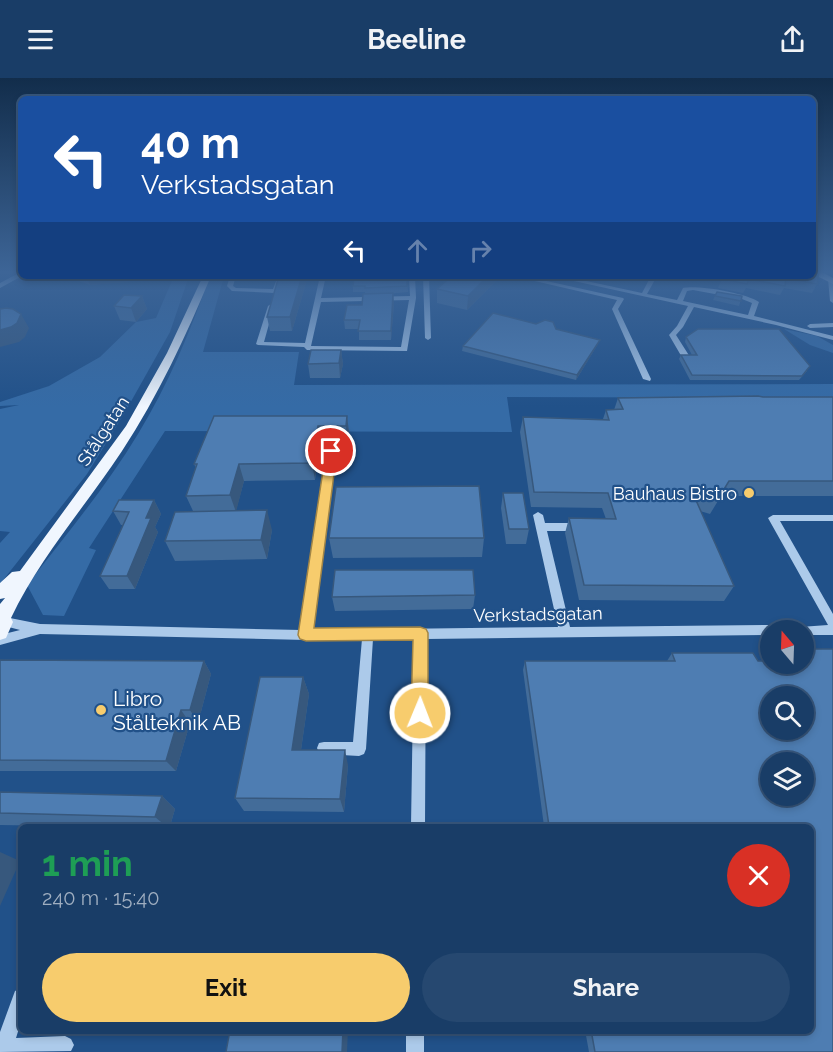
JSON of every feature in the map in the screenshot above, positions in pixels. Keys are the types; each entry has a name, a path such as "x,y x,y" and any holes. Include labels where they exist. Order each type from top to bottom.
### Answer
{"main road":[{"name":"Stålgatan","path":"2,620 14,592 34,559 100,473 135,421 188,316"},
{"name":"Stålgatan","path":"0,593 34,559"}],"street":[{"path":"268,316 260,344 308,345"},
{"path":"314,316 307,348 404,349 410,316"},
{"path":"427,316 428,338"},
{"path":"618,316 647,379"},
{"path":"686,316 672,335 686,357"},
{"path":"760,316 832,338"},
{"path":"777,322 830,326"},
{"path":"830,326 825,331 832,338"},
{"path":"306,635 331,451"},
{"path":"538,515 565,632"},
{"path":"833,518 773,518 833,624"},
{"path":"541,527 589,527"},
{"name":"Verkstadsgatan","path":"2,620 40,629 306,635 760,630"},
{"name":"Verkstadsgatan","path":"0,640 40,629"},
{"path":"814,630 833,630"},
{"path":"418,824 420,633"},
{"path":"324,748 360,749 368,634"},
{"path":"18,1005 2,1049 65,1045"},
{"path":"415,1034 415,1052"}],"shaded area":[{"path":"175,316 170,332 124,414 87,474 0,584 0,543 10,532 0,531 0,409 19,405 0,406 0,402 49,386 100,357 136,322"},
{"path":"213,316 203,352 299,352 294,385 833,384 833,398 507,397 512,432 165,431 89,548 96,550 64,616 43,615 27,585 126,454 159,396 195,317"},
{"path":"784,329 817,336 833,345 833,353 810,345"}],"building":[{"path":"0,316 20,316 17,323 0,330"},
{"path":"345,316 392,316 391,331 358,331 360,320 344,320"},
{"path":"490,316 506,316 536,324 545,320 553,322 556,329 600,340 577,375 463,346"},
{"path":"698,329 779,329 810,366 802,376 692,375 681,355 697,355 686,337"},
{"path":"311,350 341,350 339,363 308,364"},
{"path":"833,397 833,481 729,481 718,499 691,489 734,586 584,585 569,518 616,519 608,493 534,492 523,417 609,420 606,410 623,409 618,398"},
{"path":"214,416 347,416 346,426 318,426 312,463 239,464 230,495 186,496 197,464 194,464"},
{"path":"479,486 484,538 329,538 336,487"},
{"path":"503,493 523,493 529,529 509,529"},
{"path":"119,500 154,500 146,518 151,518 127,576 100,576 129,512 113,511"},
{"path":"267,510 261,540 165,541 175,512"},
{"path":"335,570 473,570 475,595 332,597"},
{"path":"814,649 833,649 833,1052 595,1052 592,1034 814,1034 814,824 549,824 525,661 675,661 672,653 753,653 760,661 760,674 814,674"},
{"name":"Libro Stålteknik AB","path":"0,660 204,661 190,710 181,710 166,761 0,760"},
{"path":"260,677 303,677 292,750 345,750 340,799 235,798"},
{"path":"0,792 162,796 155,817 0,813"},
{"path":"229,1034 343,1034 342,1052 226,1052"}],"place":[{"name":"Bauhaus Bistro","path":"749,493"},
{"name":"Libro Stålteknik AB","path":"101,710"}],"route":[{"path":"331,451 322,532 306,635 420,633 420,713"}]}
